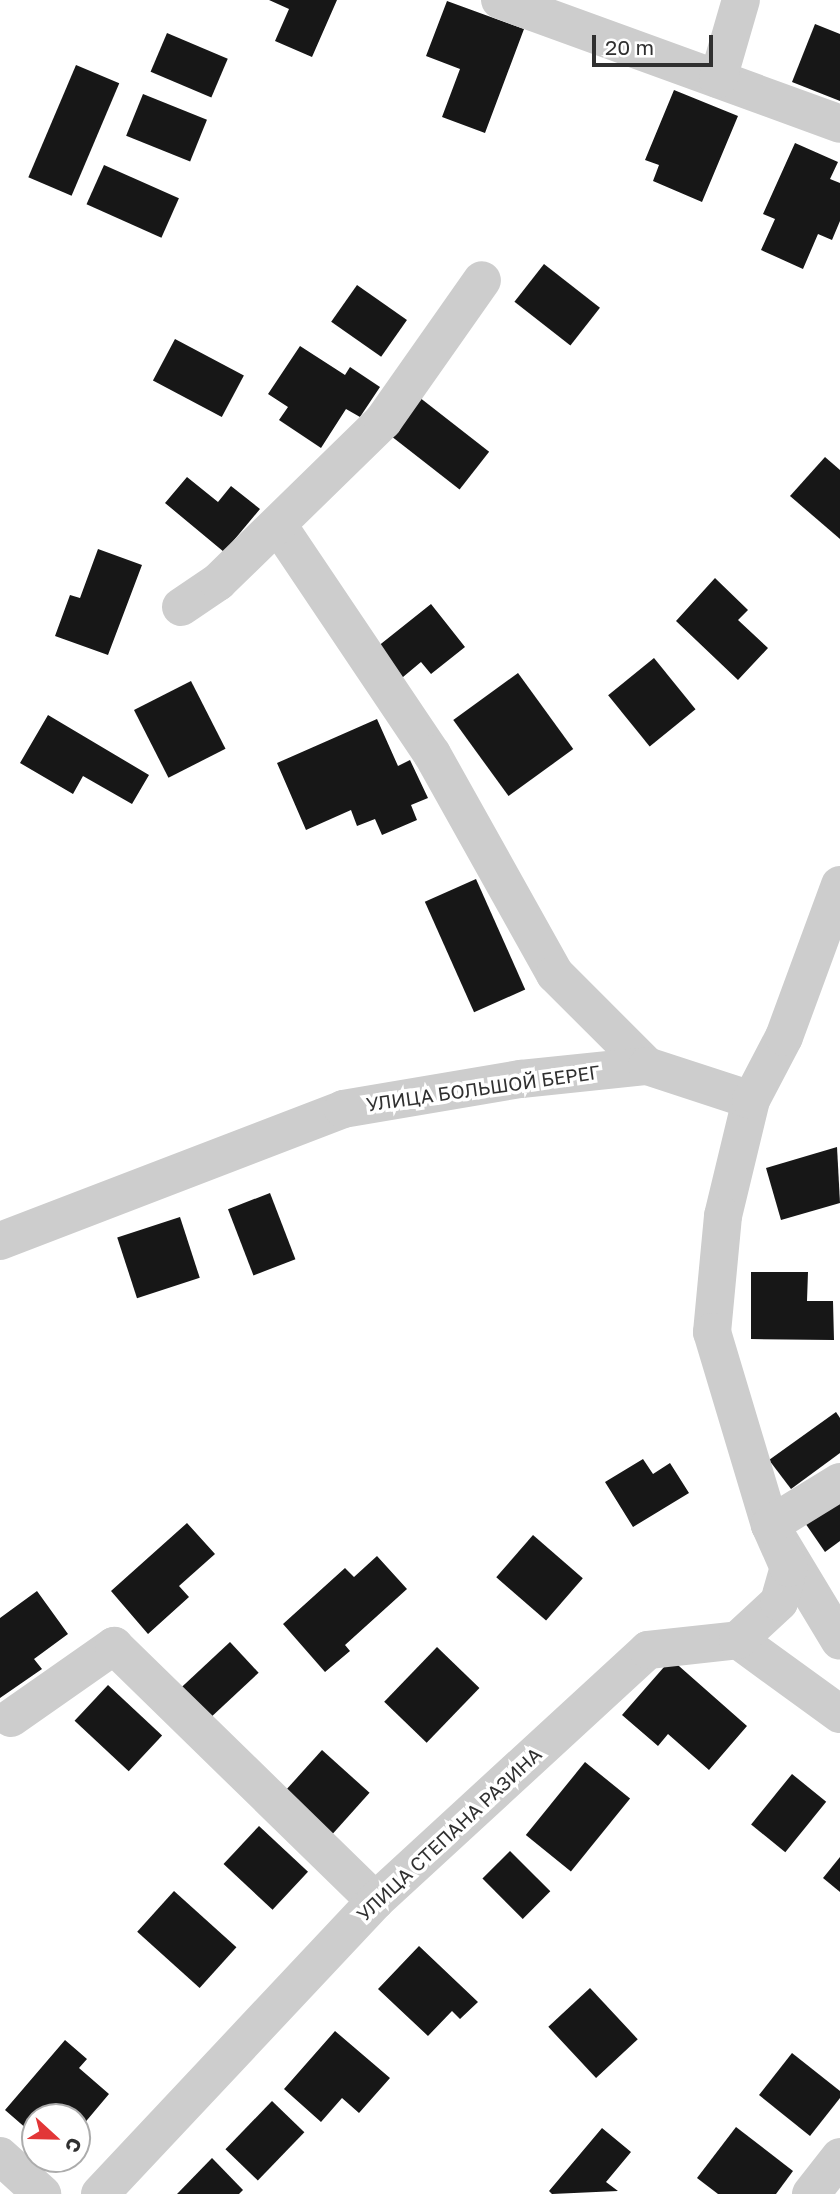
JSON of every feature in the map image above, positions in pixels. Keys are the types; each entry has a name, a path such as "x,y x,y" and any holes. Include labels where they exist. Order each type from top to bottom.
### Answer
{"street":[{"path":"500,0 840,124"},
{"path":"719,79 741,0"},
{"path":"181,607 218,582 383,421 482,280"},
{"path":"278,525 432,754 555,974 647,1066"},
{"path":"840,885 785,1037 751,1100 723,1216 712,1332 769,1525 789,1568 779,1602 738,1640 840,1714"},
{"name":"УЛИЦА БОЛЬШОЙ БЕРЕГ","path":"0,1241 343,1109 521,1079 647,1066 751,1100"},
{"path":"769,1525 840,1482"},
{"path":"769,1525 840,1641"},
{"name":"УЛИЦА СТЕПАНА РАЗИНА","path":"100,2194 375,1901 648,1650 738,1640"},
{"path":"11,1718 114,1646 375,1901"},
{"path":"0,2156 42,2194"},
{"path":"811,2194 840,2157"}],"building":[{"path":"269,0 337,0 312,57 275,41 289,9"},
{"path":"447,1 524,29 485,133 442,117 460,69 426,56"},
{"path":"815,24 840,34 840,101 792,82"},
{"path":"167,33 228,59 211,97 151,72"},
{"path":"76,65 119,83 72,196 28,177"},
{"path":"674,90 738,116 702,202 653,181 659,165 645,160"},
{"path":"143,94 207,120 190,162 126,136"},
{"path":"795,143 838,162 830,179 840,183 840,221 832,240 818,234 803,269 761,250 775,219 763,214"},
{"path":"104,165 179,198 161,238 87,204"},
{"path":"544,264 600,308 570,346 514,302"},
{"path":"357,285 407,320 381,357 331,322"},
{"path":"175,339 244,376 222,417 153,380"},
{"path":"300,346 345,375 350,367 380,387 360,417 346,409 321,448 279,420 288,407 268,394"},
{"path":"419,397 489,452 460,490 389,435"},
{"path":"825,457 840,470 840,539 790,496"},
{"path":"187,477 218,502 231,486 260,509 224,552 165,503"},
{"path":"98,549 142,565 108,655 55,636 70,595 80,598"},
{"path":"715,578 748,610 738,620 768,648 738,680 676,621"},
{"path":"431,604 465,647 431,674 421,662 397,682 372,651"},
{"path":"654,658 696,709 650,746 608,695"},
{"path":"518,673 573,749 509,796 453,720"},
{"path":"191,681 226,749 168,778 134,710"},
{"path":"48,715 149,775 132,804 83,776 73,794 20,763"},
{"path":"377,719 398,766 410,760 428,798 411,805 417,820 382,835 375,819 357,826 351,810 306,830 277,763"},
{"path":"476,879 525,990 474,1012 425,902"},
{"path":"837,1147 840,1203 781,1220 766,1168"},
{"path":"270,1193 295,1259 253,1275 228,1209"},
{"path":"180,1217 200,1278 137,1298 117,1237"},
{"path":"751,1272 808,1272 807,1301 833,1301 834,1340 751,1339"},
{"path":"836,1412 840,1418 840,1453 791,1489 769,1460"},
{"path":"643,1459 653,1474 670,1463 689,1493 633,1527 605,1482"},
{"path":"840,1494 840,1541 825,1552 803,1520"},
{"path":"187,1523 215,1554 179,1586 189,1597 148,1634 111,1591"},
{"path":"533,1535 583,1578 546,1621 496,1577"},
{"path":"377,1556 407,1589 345,1645 350,1651 325,1672 283,1624 345,1568 354,1577"},
{"path":"37,1591 68,1634 34,1659 42,1669 0,1698 0,1618"},
{"path":"230,1642 259,1673 207,1720 179,1690"},
{"path":"437,1647 479,1688 427,1743 384,1702"},
{"path":"671,1659 747,1726 709,1770 668,1734 658,1746 622,1715"},
{"path":"108,1685 162,1735 129,1771 75,1721"},
{"path":"322,1750 370,1793 329,1838 281,1795"},
{"path":"585,1762 630,1799 571,1872 526,1835"},
{"path":"792,1774 826,1802 785,1852 751,1825"},
{"path":"259,1826 308,1872 273,1910 224,1864"},
{"path":"510,1851 550,1891 523,1919 482,1879"},
{"path":"840,1857 840,1892 823,1878"},
{"path":"174,1891 236,1947 200,1988 137,1932"},
{"path":"419,1946 478,2002 460,2019 452,2011 428,2036 378,1989"},
{"path":"590,1988 638,2039 596,2078 548,2027"},
{"path":"335,2031 390,2078 359,2113 342,2098 321,2122 284,2089"},
{"path":"65,2040 87,2059 79,2068 109,2094 91,2115 91,2103 21,2103 21,2124 5,2110"},
{"path":"792,2053 840,2091 840,2098 810,2136 759,2095"},
{"path":"272,2101 304,2132 258,2180 225,2149"},
{"path":"736,2127 793,2171 776,2194 718,2194 697,2178"},
{"path":"602,2128 631,2152 606,2182 618,2191 552,2194 549,2191"},
{"path":"212,2158 243,2190 239,2194 177,2194"}]}
